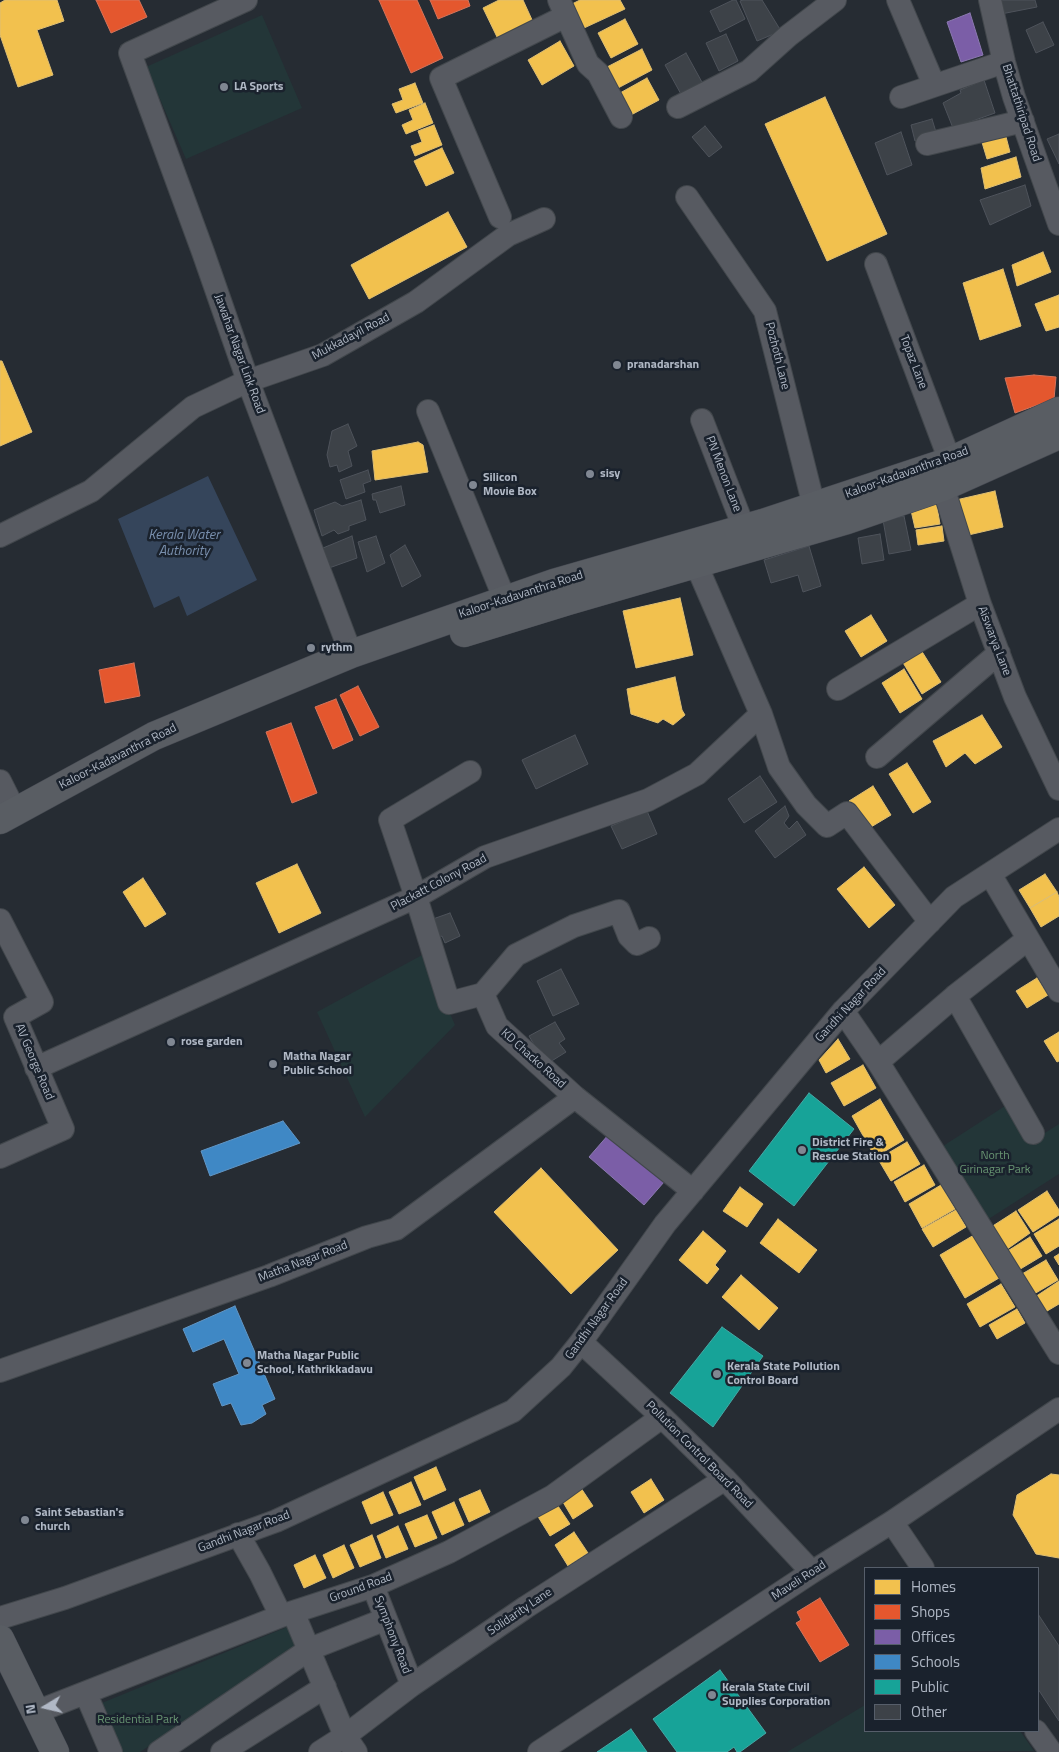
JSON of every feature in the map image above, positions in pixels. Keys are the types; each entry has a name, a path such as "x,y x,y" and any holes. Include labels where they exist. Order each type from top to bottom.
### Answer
{"main road":[{"name":"Kaloor-Kadavanthra Road","path":"7,815 123,762 173,746 415,648 694,554 744,528 950,461 1059,411"},
{"name":"Kaloor-Kadavanthra Road","path":"0,839 123,762 154,736 350,654 554,583 847,520 943,487 1059,435"},
{"path":"0,1639 55,1752"}],"street":[{"name":"Jawahar Nagar Link Road","path":"246,0 130,53 248,381 350,654"},
{"path":"678,107 749,71 788,36 835,0"},
{"path":"898,0 934,85"},
{"name":"Bhattathiripad Road","path":"990,0 1004,62 1059,224"},
{"path":"500,217 441,78 563,8 588,64 598,73 621,118"},
{"path":"901,97 1004,62"},
{"path":"927,144 1023,121"},
{"name":"Pozhoth Lane","path":"687,197 766,312 814,506"},
{"name":"Mukkadayil Road","path":"0,536 91,491 193,407 248,381 323,355 416,302 508,235 544,219"},
{"name":"Topaz Lane","path":"876,264 950,461"},
{"path":"428,411 505,600"},
{"name":"PN Menon Lane","path":"702,420 744,528"},
{"name":"Aiswarya Lane","path":"943,487 980,604 1015,697 1059,788"},
{"path":"694,554 762,714 779,767 806,805 827,826 847,813 930,922"},
{"path":"838,689 980,604"},
{"path":"877,757 999,653"},
{"name":"Plackatt Colony Road","path":"36,1068 416,897 485,857 648,800 697,774 762,714"},
{"path":"470,772 390,820 450,1003 483,994 516,955 574,926 619,911 629,936 637,944 649,938"},
{"path":"0,780 7,815"},
{"name":"Gandhi Nagar Road","path":"0,1618 66,1598 276,1521 513,1411 562,1367 665,1224 843,1011 954,897 1059,829"},
{"path":"990,874 1059,991"},
{"name":"AV George Road","path":"0,920 42,1002 15,1017 63,1129 0,1157"},
{"path":"878,1062 955,996 1028,939"},
{"name":"KD Chacko Road","path":"483,994 497,1026 575,1097 693,1192"},
{"path":"955,996 1033,1133"},
{"path":"843,1011 1052,1329 1059,1353"},
{"name":"Matha Nagar Road","path":"0,1371 269,1276 367,1237 396,1229 575,1097"},
{"name":"Pollution Control Board Road","path":"581,1342 662,1416 725,1479 812,1572"},
{"name":"Maveli Road","path":"539,1752 812,1572 892,1522 1059,1409"},
{"name":"Ground Road","path":"36,1712 287,1614 373,1586 448,1552 553,1496 662,1416"},
{"name":"Solidarity Lane","path":"320,1752 351,1744 412,1685 526,1607 725,1479"},
{"path":"892,1522 922,1567"},
{"path":"238,1534 310,1650 351,1744"},
{"name":"Symphony Road","path":"373,1586 412,1685"},
{"path":"159,1752 310,1650 386,1619"},
{"path":"222,1752 325,1687"},
{"path":"86,1694 111,1752"},
{"path":"1037,1732 1051,1752"}],"green space":[{"name":"LA Sports","path":"262,15 302,108 186,159 146,67"},
{"path":"424,954 455,1025 365,1117 317,1012"},
{"name":"North Girinagar Park","path":"1005,1106 1029,1143 1059,1124 1059,1174 987,1220 940,1148"},
{"name":"Residential Park","path":"292,1625 301,1645 140,1752 118,1752 97,1705"},
{"path":"864,1706 864,1732 1021,1732 1034,1751 787,1752"}],"water":[{"name":"Kerala Water Authority","path":"208,476 257,580 187,616 179,596 154,608 118,519"}],"building: Homes":[{"path":"5,0 57,0 64,21 37,30 53,75 18,87 0,35 0,3"},
{"path":"499,0 523,0 533,22 498,39 483,8"},
{"path":"580,0 620,0 625,9 584,28 572,4"},
{"path":"625,19 638,44 611,58 598,33"},
{"path":"560,41 574,66 542,85 528,60"},
{"path":"642,49 652,70 618,88 607,67"},
{"path":"647,78 659,100 631,115 620,93"},
{"path":"415,83 423,103 396,113 392,104 403,100 399,89"},
{"path":"825,97 887,234 827,261 765,124"},
{"path":"425,103 433,123 406,134 402,125 413,120 409,110"},
{"path":"434,125 442,145 415,156 411,146 422,142 418,131"},
{"path":"1005,133 1010,152 987,159 981,139"},
{"path":"442,148 454,173 426,186 414,161"},
{"path":"1016,157 1021,177 985,189 981,168"},
{"path":"448,212 467,247 369,299 351,265"},
{"path":"1043,252 1051,272 1017,286 1012,265"},
{"path":"1003,269 1021,326 980,340 963,283"},
{"path":"1059,295 1059,327 1046,331 1035,304"},
{"path":"0,361 2,361 32,432 0,446"},
{"path":"418,442 423,445 428,472 375,480 372,451"},
{"path":"995,491 1003,527 964,536 956,500"},
{"path":"936,501 940,524 915,528 910,506"},
{"path":"942,526 944,541 918,545 916,530"},
{"path":"680,598 693,655 636,668 623,611"},
{"path":"871,615 887,641 861,657 845,631"},
{"path":"921,650 941,682 922,694 902,661"},
{"path":"904,669 922,699 900,713 882,683"},
{"path":"675,677 682,710 685,715 673,725 663,719 658,723 631,714 627,689"},
{"path":"982,715 1002,747 975,764 965,753 946,767 933,741"},
{"path":"907,763 931,802 913,813 889,774"},
{"path":"873,786 891,815 866,830 849,801"},
{"path":"297,864 321,913 279,933 256,883"},
{"path":"864,867 895,905 869,928 837,889"},
{"path":"1045,874 1057,892 1030,908 1019,890"},
{"path":"143,878 166,914 145,927 123,892"},
{"path":"1057,892 1059,897 1059,916 1041,927 1030,908"},
{"path":"1037,978 1048,995 1027,1008 1016,991"},
{"path":"1059,1032 1059,1061 1057,1062 1044,1041"},
{"path":"838,1039 850,1059 826,1073 819,1060"},
{"path":"863,1065 876,1088 844,1106 831,1083"},
{"path":"880,1099 904,1140 875,1157 852,1116"},
{"path":"907,1142 920,1164 891,1181 878,1159"},
{"path":"924,1165 935,1185 905,1202 894,1182"},
{"path":"541,1168 618,1250 571,1294 494,1212"},
{"path":"941,1185 955,1209 922,1228 909,1204"},
{"path":"740,1187 763,1204 747,1227 723,1211"},
{"path":"1047,1191 1059,1210 1059,1215 1033,1232 1018,1210"},
{"path":"956,1210 966,1227 933,1247 922,1229"},
{"path":"1016,1211 1030,1233 1003,1252 988,1229"},
{"path":"778,1219 817,1250 799,1273 760,1243"},
{"path":"1059,1219 1059,1246 1046,1254 1034,1234"},
{"path":"703,1231 726,1251 715,1265 719,1269 707,1284 679,1260"},
{"path":"974,1235 999,1278 965,1298 940,1255"},
{"path":"1030,1237 1042,1256 1017,1271 1006,1252"},
{"path":"1059,1254 1059,1265 1054,1257"},
{"path":"1046,1260 1058,1280 1034,1294 1022,1274"},
{"path":"741,1275 778,1308 759,1330 722,1297"},
{"path":"1059,1281 1059,1304 1042,1314 1032,1299"},
{"path":"1001,1284 1015,1307 980,1327 967,1304"},
{"path":"1017,1309 1025,1323 997,1339 989,1325"},
{"path":"436,1467 446,1490 424,1500 414,1477"},
{"path":"1051,1474 1059,1475 1059,1558 1036,1554 1013,1515 1017,1495"},
{"path":"651,1479 664,1500 644,1513 631,1492"},
{"path":"411,1482 421,1505 399,1514 389,1492"},
{"path":"579,1485 593,1506 573,1519 560,1497"},
{"path":"480,1490 490,1512 469,1522 459,1499"},
{"path":"383,1492 393,1515 371,1524 362,1502"},
{"path":"454,1502 464,1525 442,1535 432,1512"},
{"path":"556,1503 570,1524 550,1536 537,1515"},
{"path":"427,1515 437,1538 415,1547 405,1524"},
{"path":"398,1526 408,1549 386,1558 377,1536"},
{"path":"574,1532 588,1553 568,1566 555,1545"},
{"path":"372,1535 381,1558 360,1567 350,1545"},
{"path":"344,1545 354,1568 333,1578 323,1555"},
{"path":"315,1555 326,1578 304,1588 294,1565"}],"building: Shops":[{"path":"96,0 139,0 147,17 111,33"},
{"path":"379,0 417,0 443,58 411,73"},
{"path":"430,0 468,0 470,6 438,19"},
{"path":"1034,375 1056,377 1054,399 1015,413 1005,378"},
{"path":"134,663 140,696 105,703 99,670"},
{"path":"358,686 379,727 360,736 340,695"},
{"path":"336,699 353,740 333,749 315,707"},
{"path":"291,723 317,793 292,803 266,732"},
{"path":"820,1598 849,1645 820,1662 796,1623 801,1620 797,1612"}],"building: Offices":[{"path":"970,13 983,55 961,62 947,22"},
{"path":"609,1134 664,1182 644,1205 589,1157"}],"building: Schools":[{"path":"283,1121 300,1143 210,1176 201,1151"},
{"name":"Matha Nagar Public School, Kathrikkadavu","path":"235,1306 275,1399 262,1405 266,1414 252,1423 241,1425 231,1403 222,1406 213,1384 239,1374 224,1339 193,1352 183,1329"}],"building: Public":[{"name":"District Fire & Rescue Station","path":"809,1093 854,1129 794,1206 749,1171"},
{"name":"Kerala State Pollution Control Board","path":"722,1327 763,1356 713,1427 670,1393"},
{"name":"Kerala State Civil Supplies Corporation","path":"720,1670 766,1733 740,1752 737,1752 734,1747 727,1752 677,1752 653,1719"},
{"path":"631,1729 647,1752 597,1752"}],"building: Other":[{"path":"736,0 745,19 720,32 710,11"},
{"path":"762,0 781,31 757,41 740,1"},
{"path":"999,0 1035,0 1037,7 1001,14"},
{"path":"1043,22 1054,45 1036,53 1026,30"},
{"path":"726,34 738,61 719,71 706,43"},
{"path":"686,53 703,84 682,96 665,65"},
{"path":"984,80 995,113 953,128 943,103 961,93 960,90"},
{"path":"932,119 936,132 915,141 911,125"},
{"path":"705,126 722,147 709,157 692,137"},
{"path":"901,132 912,165 887,175 875,143"},
{"path":"1059,134 1059,164 1047,139"},
{"path":"1025,185 1031,206 990,225 980,200"},
{"path":"348,424 357,446 348,451 352,466 339,472 337,465 330,467 327,455 332,431"},
{"path":"368,470 371,481 363,484 365,492 346,499 340,480"},
{"path":"401,486 405,505 380,513 372,494"},
{"path":"361,500 366,520 349,526 349,530 338,534 334,530 322,536 314,510 335,502 342,506"},
{"path":"904,516 911,550 889,554 883,520"},
{"path":"880,534 884,560 862,564 858,538"},
{"path":"352,536 357,558 329,568 323,548"},
{"path":"376,536 385,563 367,572 358,542"},
{"path":"405,545 421,576 402,587 390,555"},
{"path":"809,546 821,586 803,592 798,575 771,583 764,560"},
{"path":"575,735 588,764 536,789 522,760"},
{"path":"760,776 777,802 744,823 728,799"},
{"path":"785,806 789,816 784,823 789,829 797,821 806,835 775,858 755,831"},
{"path":"647,811 657,834 622,849 611,826"},
{"path":"450,913 460,936 445,943 442,936 435,939 430,920"},
{"path":"561,969 579,1004 553,1016 537,981"},
{"path":"555,1022 565,1039 559,1043 566,1052 550,1062 547,1056 543,1060 529,1036"},
{"path":"1039,1616 1059,1646 1059,1721 1039,1691"}],"place":[{"name":"LA Sports","path":"224,87"},
{"name":"pranadarshan","path":"617,365"},
{"name":"sisy","path":"590,474"},
{"name":"Silicon Movie Box","path":"473,485"},
{"name":"rythm","path":"311,648"},
{"name":"rose garden","path":"171,1042"},
{"name":"Matha Nagar Public School","path":"273,1064"},
{"name":"District Fire & Rescue Station","path":"802,1150"},
{"name":"Matha Nagar Public School, Kathrikkadavu","path":"247,1363"},
{"name":"Kerala State Pollution Control Board","path":"717,1374"},
{"name":"Saint Sebastian's church","path":"25,1520"},
{"name":"Kerala State Civil Supplies Corporation","path":"712,1695"}]}
